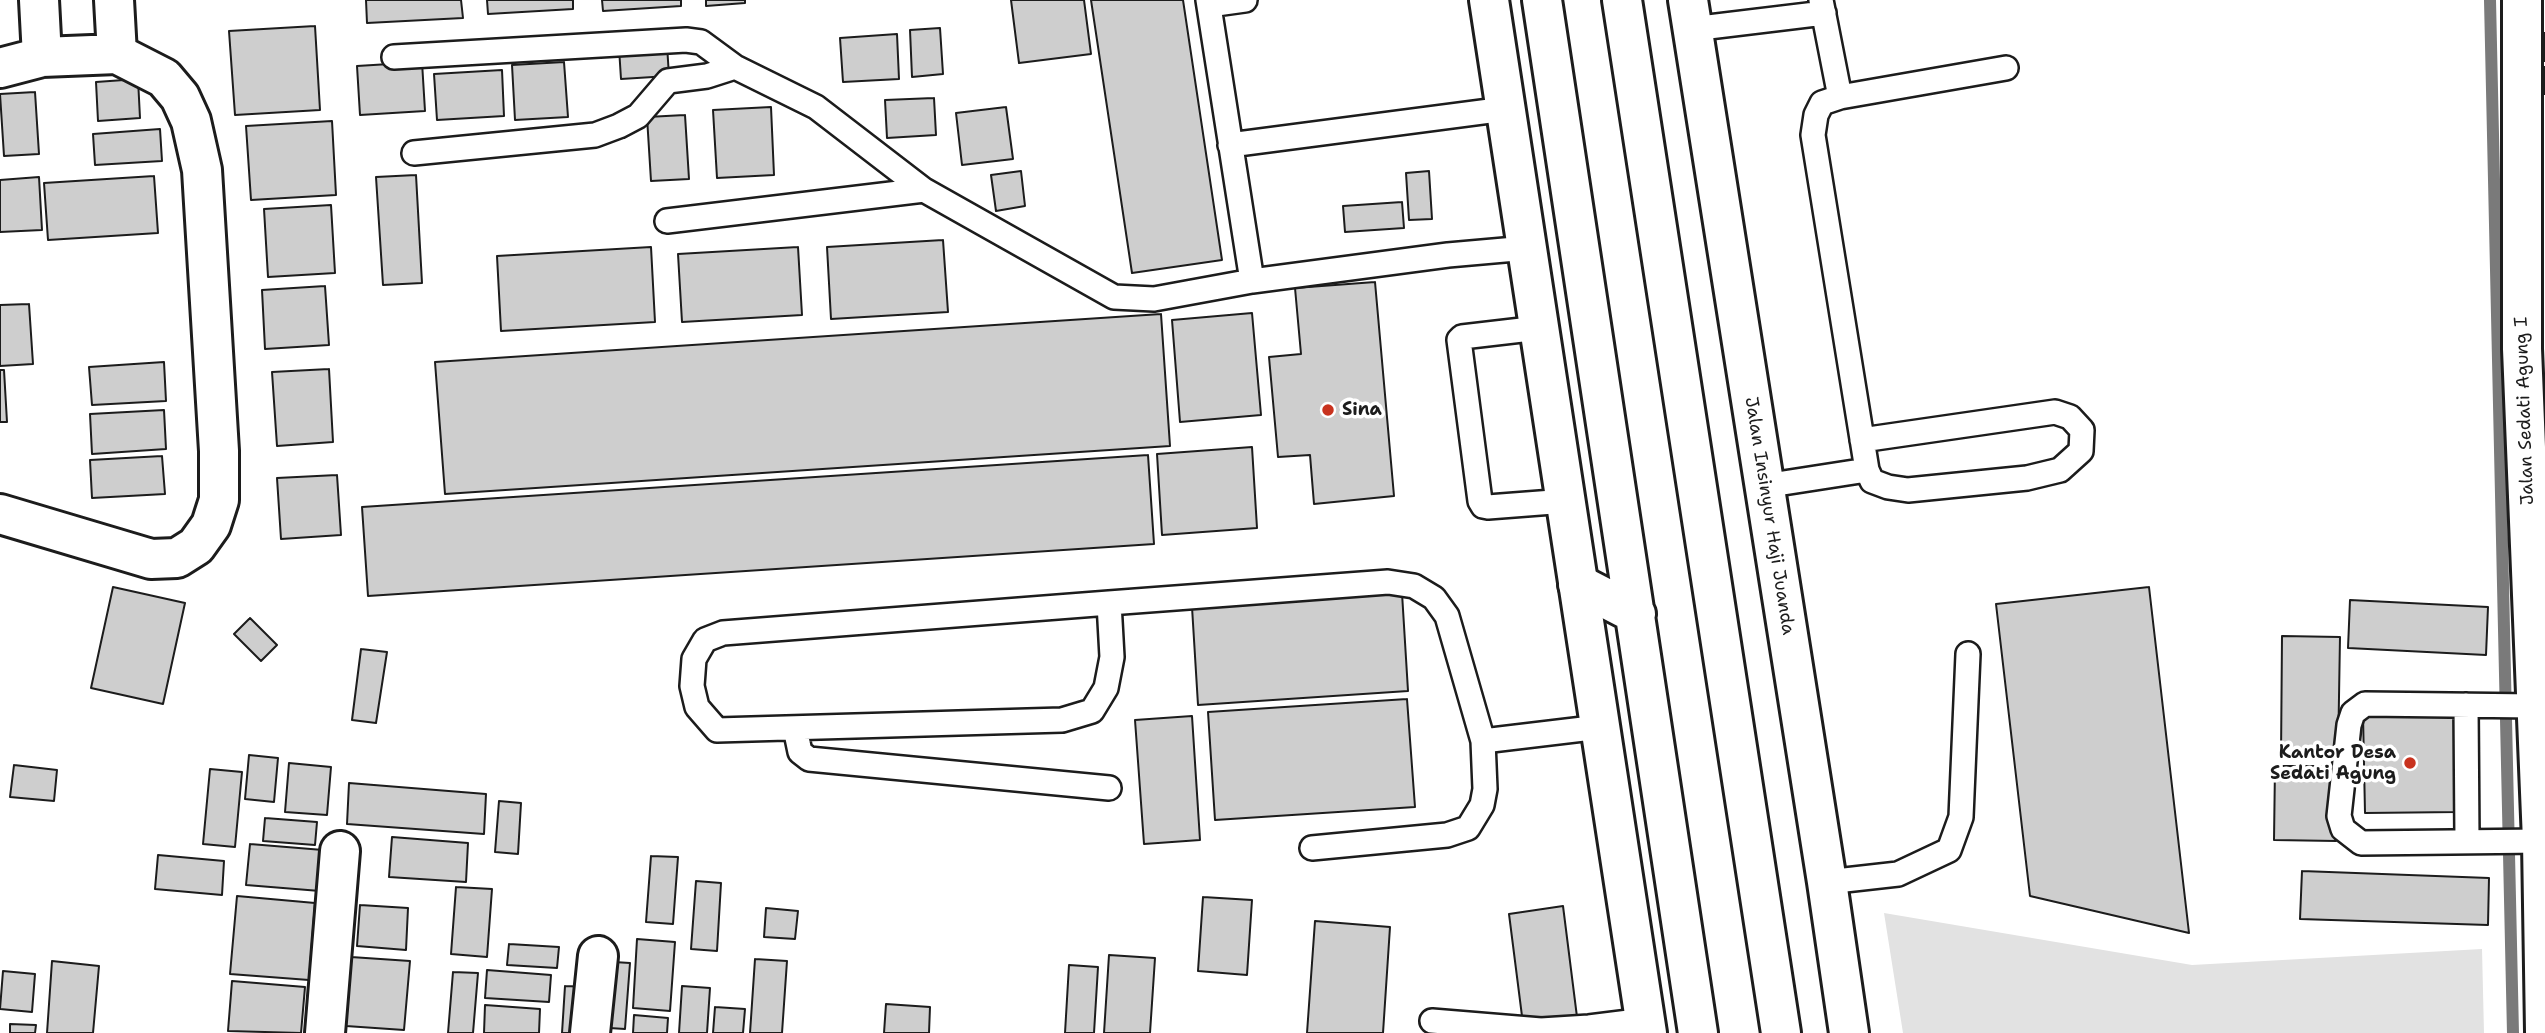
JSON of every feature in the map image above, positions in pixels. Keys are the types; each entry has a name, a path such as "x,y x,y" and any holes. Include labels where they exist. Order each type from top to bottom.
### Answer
{"main road":[{"path":"39,0 42,57"},
{"path":"114,0 117,54"},
{"path":"1489,0 1646,1026"},
{"path":"1542,0 1698,1033"},
{"path":"1622,0 1781,1033"},
{"name":"Jalan Sedati Agung I","path":"2522,0 2525,706 2531,842 2545,1032"},
{"name":"Jalan Insinyur Haji Juanda","path":"1690,14 1849,1033"},
{"path":"0,68 42,57 117,54 163,78 180,97 191,121 202,170 219,438 219,500 211,525 196,546 177,558 151,559 0,514"},
{"path":"1578,584 1636,614"},
{"path":"326,1033 340,851"},
{"path":"590,1033 598,956"}],"lane":[{"path":"1245,0 1209,3 1252,281"},
{"path":"1690,14 1823,6 1840,97"},
{"path":"394,57 686,40 701,42 736,67 816,107 924,190 1114,297 1154,299 1252,281 1527,248"},
{"path":"414,153 595,135 638,116 668,81 707,76 736,67"},
{"path":"1862,440 2055,412 2070,417 2082,430 2081,451 2060,470 2027,478 1908,490 1872,481 1867,470 1862,440 1813,135 1816,115 1822,103 1840,97 2006,68"},
{"path":"1230,145 1506,109"},
{"path":"667,221 924,190"},
{"path":"1539,328 1462,337 1459,341 1480,501 1483,506 1488,507 1566,501"},
{"path":"1764,486 1867,470"},
{"path":"1108,603 1112,657 1106,688 1092,710 1062,720 717,730 697,707 692,686 694,659 705,640 723,633 1108,603 1388,582 1415,586 1434,598 1447,616 1483,741 1485,789 1482,805 1468,828 1447,835 1312,848"},
{"path":"1827,882 1898,874 1949,850 1961,817 1968,654"},
{"path":"2525,706 2365,704 2353,713 2349,725 2339,816 2343,830 2361,843 2531,842"},
{"path":"2467,841 2476,705"},
{"path":"1483,741 1600,727"},
{"path":"795,728 800,752 809,759 1109,788"},
{"path":"1432,1021 1541,1030 1646,1026"}],"shaded area":[{"path":"1884,913 2192,965 2482,949 2484,1033 1903,1033"}],"building":[{"path":"366,0 461,0 463,18 367,23"},
{"path":"487,0 573,0 573,9 488,14"},
{"path":"602,0 681,0 681,6 603,11"},
{"path":"706,0 745,0 745,3 706,6"},
{"path":"1011,0 1084,0 1091,54 1019,63"},
{"path":"1091,0 1183,0 1222,260 1132,273"},
{"path":"315,26 320,110 235,115 229,31"},
{"path":"940,28 943,74 912,77 910,30"},
{"path":"2536,33 2545,33 2545,61 2536,61"},
{"path":"897,34 899,79 843,82 840,38"},
{"path":"667,45 669,76 621,79 619,48"},
{"path":"422,62 425,111 360,115 357,66"},
{"path":"564,62 568,117 515,120 512,65"},
{"path":"2539,67 2545,67 2545,94 2538,94"},
{"path":"502,70 504,116 437,120 434,74"},
{"path":"138,79 140,118 98,121 96,82"},
{"path":"35,92 39,154 4,156 0,94"},
{"path":"934,98 936,135 887,138 885,100"},
{"path":"771,107 774,175 717,178 713,110"},
{"path":"1006,107 1013,159 962,165 956,113"},
{"path":"685,115 689,179 651,181 647,117"},
{"path":"332,121 336,195 251,200 246,126"},
{"path":"160,129 162,161 95,165 93,134"},
{"path":"1021,171 1025,206 996,211 991,175"},
{"path":"1429,171 1432,219 1409,220 1406,173"},
{"path":"416,175 422,283 383,285 376,177"},
{"path":"154,176 158,233 48,240 44,183"},
{"path":"39,177 42,230 0,232 0,180"},
{"path":"1402,202 1404,228 1345,232 1343,206"},
{"path":"331,205 335,273 268,277 264,209"},
{"path":"943,240 948,312 831,319 827,247"},
{"path":"651,247 655,322 501,331 497,256"},
{"path":"798,247 802,315 682,322 678,254"},
{"path":"1375,282 1394,496 1314,504 1310,455 1278,457 1269,357 1301,354 1295,288"},
{"path":"325,286 329,345 265,349 262,290"},
{"path":"29,304 33,364 0,366 0,305"},
{"path":"1252,313 1261,415 1180,422 1172,320"},
{"path":"1161,314 1170,446 445,494 435,362"},
{"path":"164,362 166,401 92,405 89,367"},
{"path":"329,369 333,442 277,446 272,372"},
{"path":"0,370 4,370 7,422 0,422"},
{"path":"164,410 166,449 92,454 90,414"},
{"path":"1252,447 1257,528 1162,535 1157,454"},
{"path":"1148,455 1154,544 368,596 362,507"},
{"path":"162,456 165,494 92,498 90,460"},
{"path":"337,475 341,535 281,539 277,478"},
{"path":"113,587 185,603 163,704 91,688"},
{"path":"2149,587 2189,933 2030,896 1996,604"},
{"path":"1402,593 1408,691 1198,705 1192,607"},
{"path":"2350,600 2488,607 2486,655 2348,648"},
{"path":"250,618 277,645 261,661 234,634"},
{"path":"2282,636 2340,637 2338,757 2281,757"},
{"path":"361,649 387,652 376,723 352,720"},
{"path":"1407,699 1415,807 1215,820 1208,712"},
{"name":"Kantor Desa Sedati Agung","path":"2455,713 2458,812 2365,813 2363,715"},
{"path":"1192,716 1200,840 1144,844 1135,720"},
{"path":"249,755 278,758 274,802 245,799"},
{"path":"289,763 331,767 327,815 285,812"},
{"path":"14,765 57,770 54,801 10,797"},
{"path":"2275,766 2337,766 2336,841 2274,840"},
{"path":"210,769 242,772 235,847 203,844"},
{"path":"349,783 486,794 484,834 347,824"},
{"path":"499,801 521,803 518,854 495,852"},
{"path":"265,818 317,822 315,845 263,841"},
{"path":"392,837 468,843 466,882 389,877"},
{"path":"250,844 323,850 320,891 246,885"},
{"path":"158,855 224,861 222,895 155,889"},
{"path":"651,856 678,857 673,924 646,922"},
{"path":"2302,871 2489,878 2488,925 2300,919"},
{"path":"696,881 721,883 717,951 691,949"},
{"path":"456,887 492,889 487,957 451,954"},
{"path":"237,896 315,903 309,980 230,974"},
{"path":"1203,897 1252,900 1247,975 1198,971"},
{"path":"360,905 408,908 406,950 357,946"},
{"path":"1563,906 1577,1017 1523,1024 1509,914"},
{"path":"766,908 798,911 795,939 764,937"},
{"path":"1315,921 1390,927 1383,1033 1307,1033"},
{"path":"637,939 675,942 670,1011 633,1008"},
{"path":"509,944 559,947 557,968 507,965"},
{"path":"1109,955 1155,958 1150,1033 1104,1033"},
{"path":"351,957 410,961 404,1030 346,1026"},
{"path":"755,959 787,961 782,1033 750,1033"},
{"path":"52,961 99,966 93,1033 47,1033"},
{"path":"598,961 630,963 625,1029 594,1027"},
{"path":"1069,965 1098,967 1094,1033 1065,1033"},
{"path":"487,970 551,975 549,1002 485,998"},
{"path":"3,971 35,974 32,1012 0,1009"},
{"path":"453,972 478,973 473,1033 448,1033"},
{"path":"232,981 305,987 301,1033 228,1031"},
{"path":"565,986 589,987 586,1033 562,1033"},
{"path":"682,986 710,988 707,1033 679,1033"},
{"path":"886,1004 930,1007 929,1033 884,1033"},
{"path":"485,1005 540,1009 539,1033 484,1033"},
{"path":"715,1007 745,1009 743,1033 713,1033"},
{"path":"634,1015 668,1018 667,1033 633,1033"},
{"path":"10,1024 36,1025 35,1033 10,1033"}],"waterway":[{"path":"2490,0 2513,1033"}],"place":[{"name":"Sina","path":"1328,410"},
{"name":"Kantor Desa Sedati Agung","path":"2410,763"}]}
